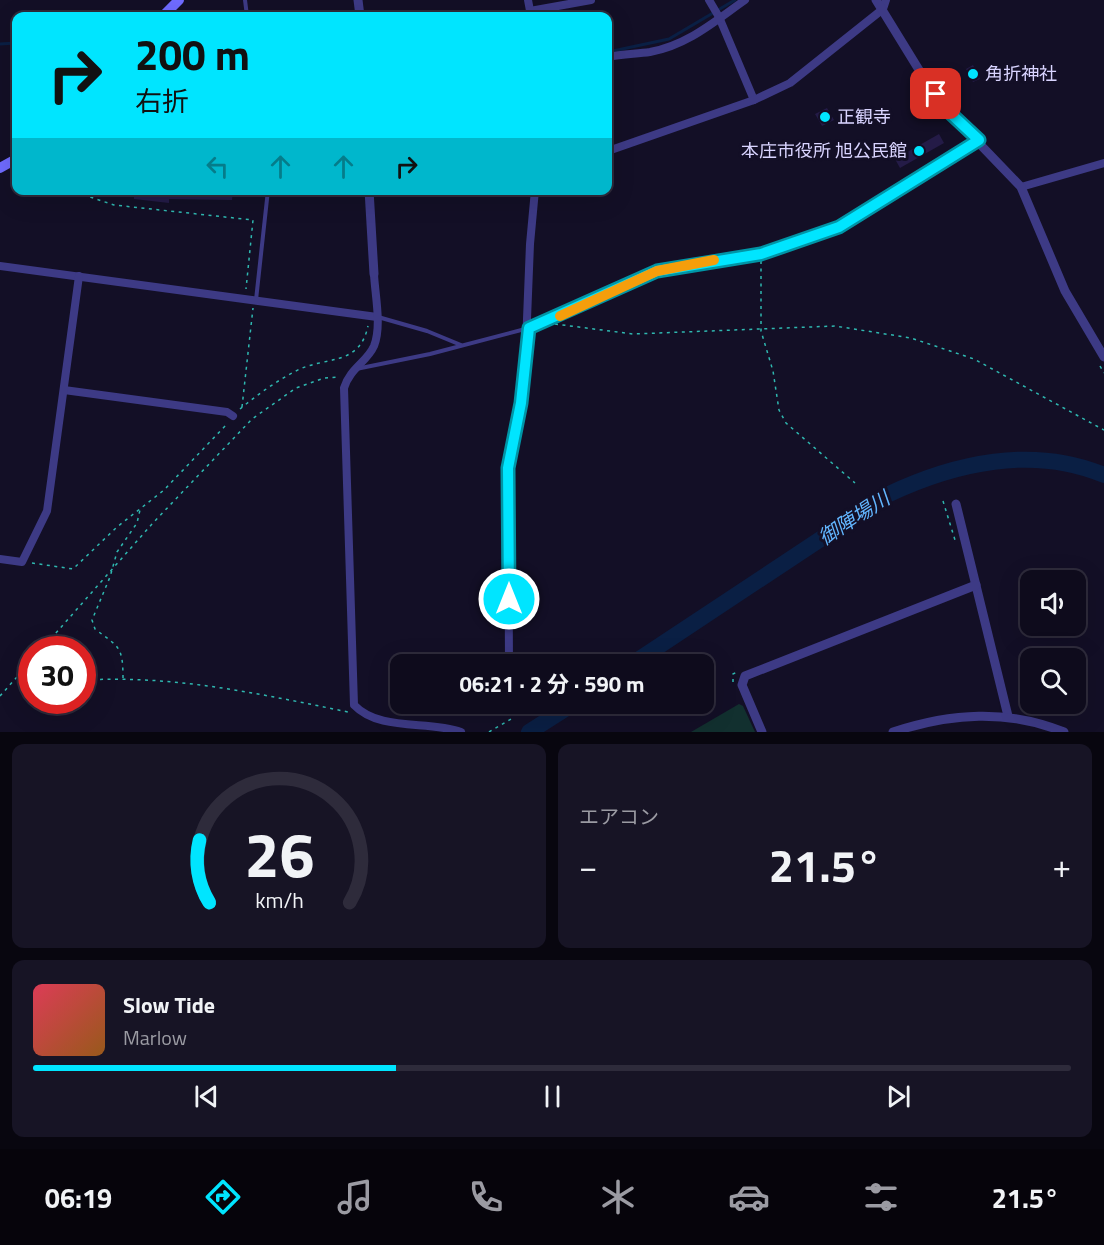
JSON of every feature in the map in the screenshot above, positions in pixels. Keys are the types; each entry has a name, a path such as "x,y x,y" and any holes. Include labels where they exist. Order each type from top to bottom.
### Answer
{"main road":[{"path":"167,12 179,0"}],"street":[{"path":"539,12 591,0"},
{"path":"709,0 754,100"},
{"path":"612,57 651,52 678,44 693,37 745,0"},
{"path":"876,0 884,5 924,78 948,111 979,140 1021,187 1065,291 1102,361"},
{"path":"612,150 754,100 790,83 884,5"},
{"path":"1021,187 1104,164"},
{"path":"369,195 374,274 374,345 353,368 344,388 354,705 376,721 462,732"},
{"path":"509,654 508,468 521,403 529,328 530,244 535,195"},
{"path":"0,266 373,316"},
{"path":"0,559 22,562 46,511 79,276"},
{"path":"64,390 227,412 233,416"},
{"path":"956,504 1008,716"},
{"path":"762,732 742,685 745,676 976,585"},
{"path":"893,732 924,722 958,717 1008,716 1064,732"}],"lane":[{"path":"353,368 462,346 529,328 657,271 761,254 839,227 979,140"},
{"path":"256,300 267,195"},
{"path":"373,316 427,331 458,342 462,346"}],"path":[{"path":"84,195 114,205 253,220 244,299"},
{"path":"761,254 761,331 773,371 778,410 786,423 855,483"},
{"path":"242,408 256,300"},
{"path":"22,562 73,568 164,490 242,408 296,370 349,356 365,339 373,316"},
{"path":"542,323 633,334 761,331 836,326 911,338 974,359 1104,430"},
{"path":"1102,361 1104,373"},
{"path":"53,636 114,565 226,445 268,405 311,382 334,375 347,379"},
{"path":"123,678 123,657 118,645 94,629 92,620 117,552 137,523 140,509"},
{"path":"0,696 18,676"},
{"path":"96,679 123,678 226,687 366,715"},
{"path":"489,732 511,719 511,714"}],"green space":[{"path":"739,704 743,706 755,732 691,732"}],"building":[{"name":"角折神社","path":"973,65 980,79 973,82 966,69"},
{"name":"正観寺","path":"827,108 834,120 822,126 815,114"},
{"name":"本庄市役所 旭公民館","path":"939,134 944,143 900,168 895,159"},
{"path":"134,195 232,195 232,200 169,199 169,203 134,199"}],"waterway":[{"path":"612,51 669,39 735,0"},
{"path":"0,44 12,43"},
{"name":"御陣場川","path":"647,654 887,495 913,484 966,467 1022,460 1050,461 1077,466 1104,475"},
{"name":"御陣場川","path":"529,732 557,714"}],"slow traffic":[{"path":"560,316 657,271 714,260"}],"place":[{"name":"角折神社","path":"973,74"},
{"name":"正観寺","path":"825,117"},
{"name":"本庄市役所 旭公民館","path":"919,151"}],"route":[{"path":"509,599 508,468 521,403 529,328 604,297 630,282 657,271 761,254 839,227 979,140 948,111 936,94"}]}
